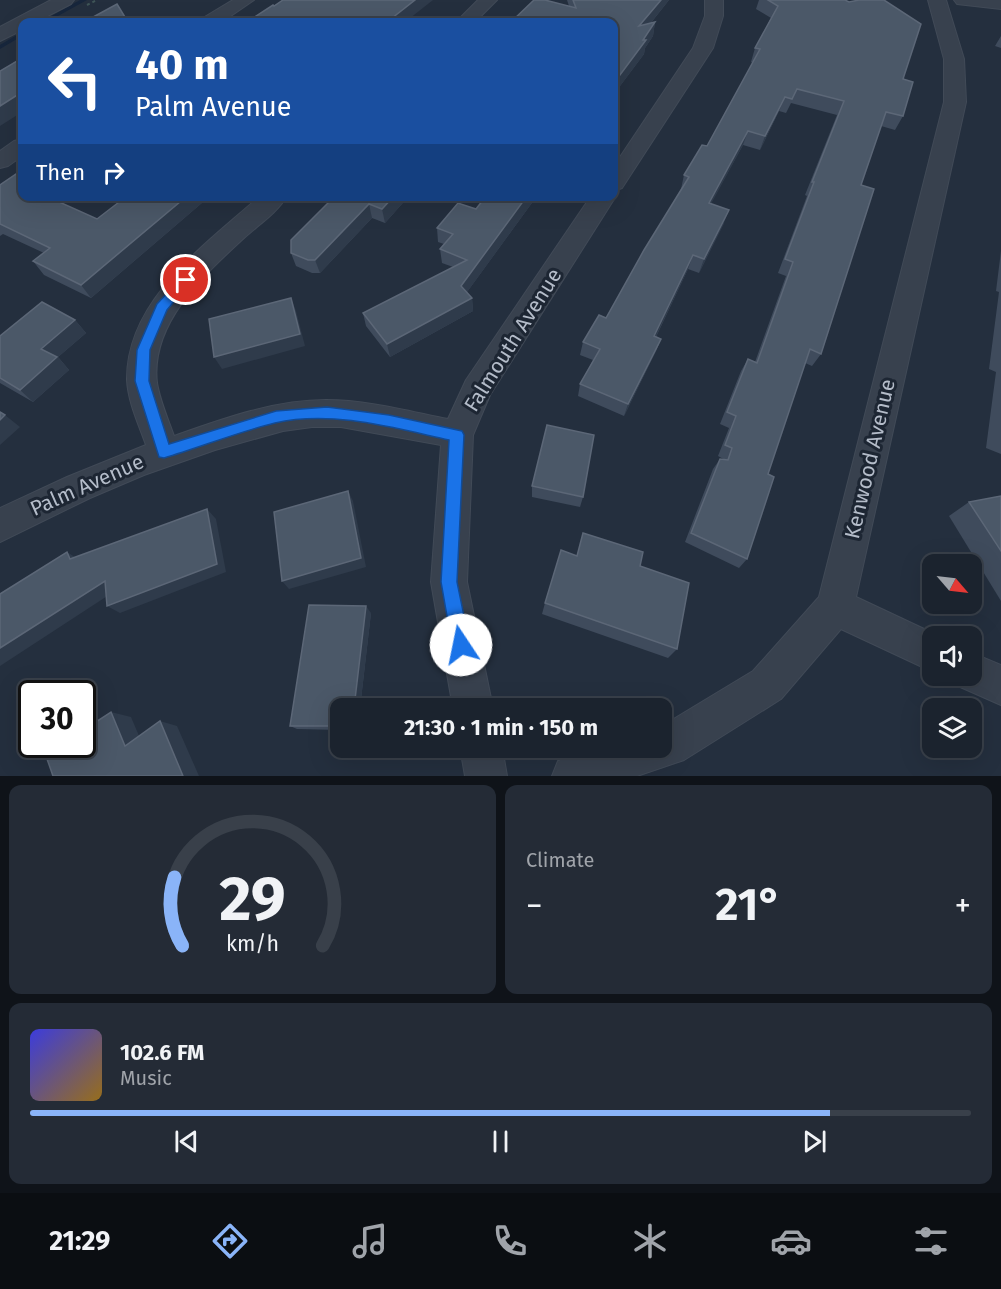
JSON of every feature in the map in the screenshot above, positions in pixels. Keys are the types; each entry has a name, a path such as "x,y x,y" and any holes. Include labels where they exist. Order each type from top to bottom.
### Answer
{"street":[{"path":"32,18 65,0"},
{"path":"216,18 245,0"},
{"path":"469,18 488,0"},
{"path":"618,177 703,48 714,15 714,0"},
{"name":"Kenwood Avenue","path":"573,776 669,745 767,686 835,607 955,102 954,59 937,0"},
{"path":"963,0 1001,4"},
{"path":"0,35 18,26"},
{"path":"0,161 18,149"},
{"path":"164,452 142,381 144,350 162,308 199,266 270,201"},
{"name":"Falmouth Avenue","path":"471,698 449,582 457,435 477,389 601,201"},
{"name":"Palm Avenue","path":"0,526 47,500 164,452 276,417 327,413 389,421 457,435"},
{"path":"835,607 922,648"},
{"path":"982,676 1001,685"},
{"path":"483,758 486,776"}],"building":[{"path":"283,0 415,0 392,18 253,18"},
{"path":"534,0 545,0 576,8 573,0 661,0 639,26 655,22 643,40 646,40 618,78 618,18 515,18"},
{"path":"768,0 845,0 849,2 884,0 921,24 903,79 913,82 903,116 886,112 861,185 874,189 821,354 810,349 768,474 774,477 747,559 691,533 720,459 728,460 732,448 725,445 736,416 727,412 748,359 757,363 793,262 785,259 844,101 797,89 792,99 785,97 765,136 748,131 709,203 729,210 704,259 693,255 654,336 661,339 628,404 580,384 600,349 583,342 599,315 606,318 689,177 684,175 702,145 707,146 760,49 755,48 778,6"},
{"path":"117,4 126,18 91,18"},
{"path":"18,60 18,95 0,106 0,71"},
{"path":"18,173 18,201 57,201 97,219 120,201 181,201 81,285 33,261 50,248 0,224 0,185"},
{"path":"330,201 389,201 382,209 369,204 315,260 308,260 291,253 291,240"},
{"path":"482,201 523,201 461,286 472,298 387,344 363,313 467,260 440,249 453,234 437,228 458,203 476,209"},
{"path":"291,298 300,334 214,357 209,319"},
{"path":"42,302 75,320 41,349 57,357 20,390 0,378 0,336"},
{"path":"547,425 594,435 583,497 532,486"},
{"path":"348,491 361,558 282,581 274,512"},
{"path":"1001,496 1001,551 969,502"},
{"path":"207,509 217,564 107,606 105,581 0,648 0,594 67,552 70,559"},
{"path":"583,533 643,552 640,566 689,583 677,649 545,603 561,550 577,556"},
{"path":"309,605 366,606 355,698 330,698 330,726 290,726"},
{"path":"111,712 125,746 160,721 183,776 53,776 47,758 96,758 96,722"}],"waterway":[{"path":"51,18 84,0"},
{"path":"0,47 18,36"}],"route":[{"path":"186,280 162,308 144,350 142,381 164,452 276,417 327,413 389,421 457,435 449,582 461,645"}]}
